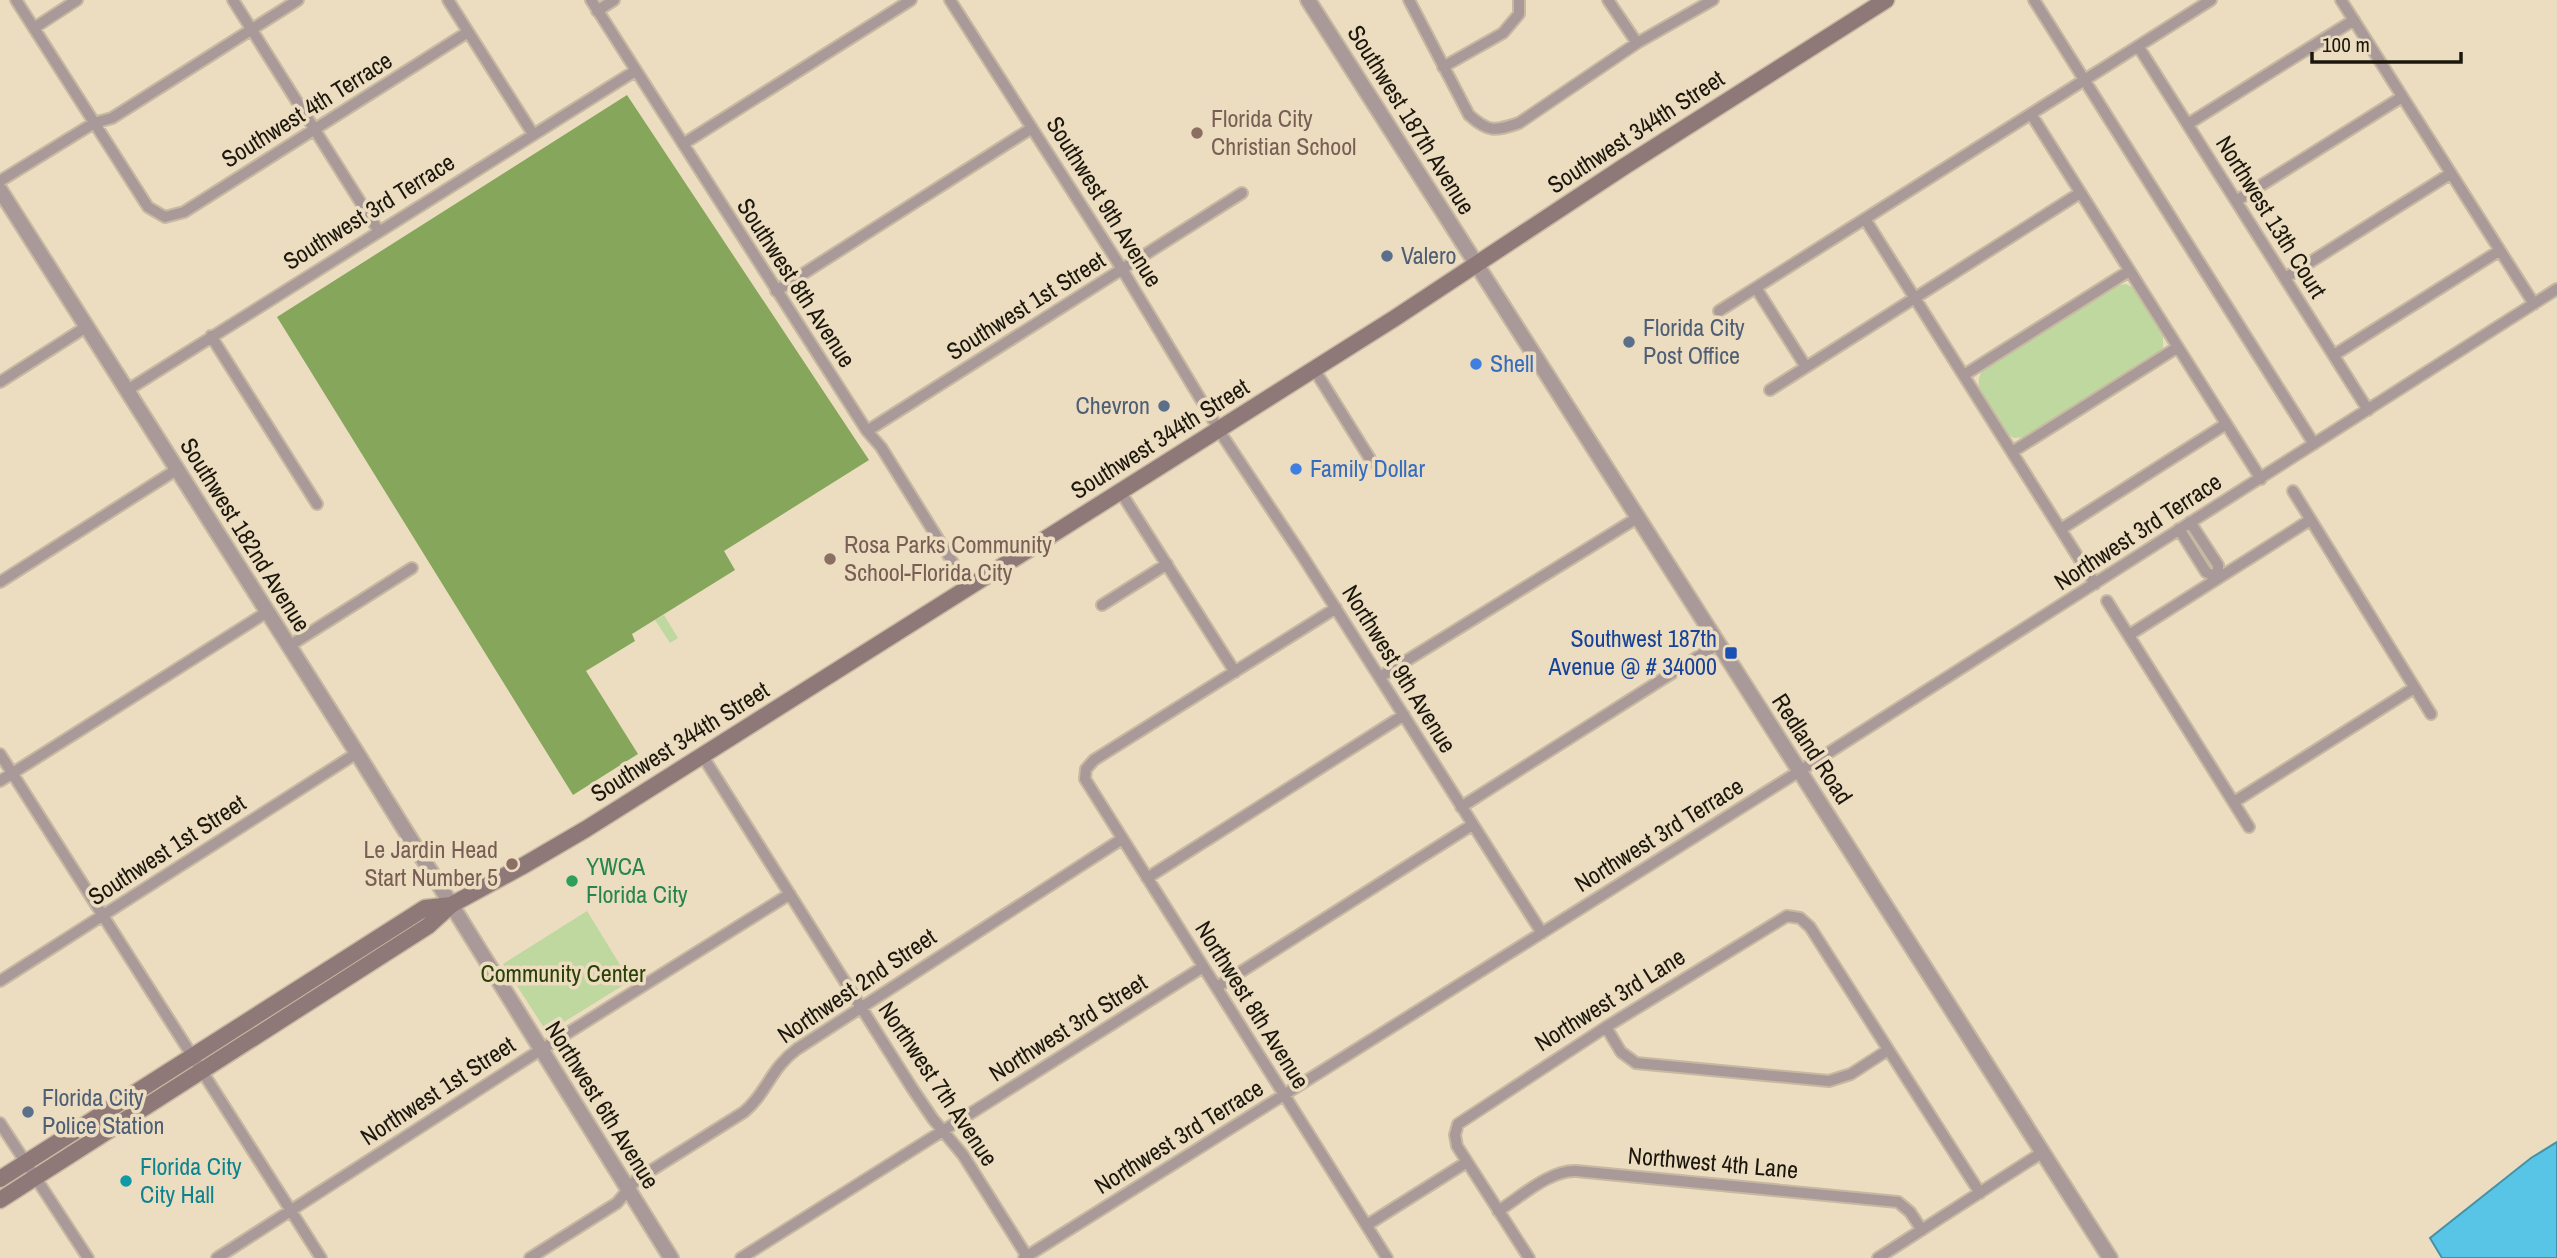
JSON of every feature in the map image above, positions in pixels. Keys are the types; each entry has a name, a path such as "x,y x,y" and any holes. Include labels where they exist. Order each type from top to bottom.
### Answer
{"main road":[{"name":"Southwest 344th Street","path":"0,1200 428,926 451,905 552,849 1219,429 1886,0"},
{"name":"Southwest 344th Street","path":"0,1179 425,908 451,905"}],"street":[{"path":"16,0 94,123"},
{"path":"34,27 77,0"},
{"path":"233,0 378,230"},
{"path":"0,181 94,123 113,118 298,0"},
{"path":"448,0 533,134"},
{"name":"Southwest 8th Avenue","path":"591,0 776,291 867,431 881,447 968,587"},
{"path":"597,11 614,0"},
{"path":"682,144 911,0"},
{"name":"Southwest 9th Avenue","path":"950,0 1122,269 1219,429"},
{"name":"Southwest 187th Avenue","path":"1308,0 1476,264"},
{"path":"1409,0 1469,114 1482,126 1497,131 1520,123 1637,43 1713,0"},
{"path":"1443,67 1503,33 1519,14 1519,0"},
{"path":"1608,0 1637,43"},
{"path":"2034,0 2314,444"},
{"path":"1719,311 2211,0"},
{"path":"2341,0 2534,304"},
{"path":"2188,124 2354,20"},
{"name":"Southwest 4th Terrace","path":"94,123 148,207 164,217 184,212 468,32"},
{"name":"Northwest 13th Court","path":"2138,46 2368,410"},
{"name":"Southwest 3rd Terrace","path":"126,391 378,230 635,71"},
{"path":"2236,201 2402,97"},
{"path":"2031,114 2261,478"},
{"path":"776,291 1032,128"},
{"path":"2285,278 2450,174"},
{"name":"Southwest 182nd Avenue","path":"0,190 451,905"},
{"name":"Southwest 1st Street","path":"867,431 1242,193"},
{"path":"1770,390 2080,193"},
{"path":"1865,219 2095,584"},
{"path":"2334,355 2499,251"},
{"name":"Redland Road","path":"1476,264 2110,1258"},
{"path":"1964,375 2129,271"},
{"path":"1756,288 1806,367"},
{"name":"Northwest 3rd Terrace","path":"1027,1257 2095,584 2557,289"},
{"path":"0,382 86,327"},
{"path":"211,336 317,504"},
{"path":"2012,452 2178,347"},
{"path":"1314,369 1372,463"},
{"path":"2061,529 2226,424"},
{"name":"Northwest 9th Avenue","path":"1219,429 1542,933"},
{"path":"0,582 176,470"},
{"path":"1120,491 1235,672 1336,608"},
{"path":"2293,491 2431,714"},
{"path":"1380,677 1637,518"},
{"path":"2129,635 2310,520"},
{"path":"2190,522 2218,565 2218,578"},
{"path":"2179,529 2206,572 2218,578"},
{"path":"1102,605 1167,564"},
{"path":"289,646 412,568"},
{"path":"2107,601 2249,827"},
{"path":"0,780 267,612"},
{"path":"1461,807 1718,644"},
{"name":"Northwest 8th Avenue","path":"1235,672 1094,760 1085,774 1087,786 1388,1258"},
{"path":"2234,802 2414,688"},
{"path":"1147,878 1404,715"},
{"name":"Southwest 1st Street","path":"0,981 357,753"},
{"path":"0,754 321,1258"},
{"name":"Northwest 7th Avenue","path":"702,755 922,1104 963,1155 1027,1257"},
{"path":"1217,987 1472,825"},
{"name":"Northwest 2nd Street","path":"530,1258 617,1203 636,1180 744,1112 756,1100 783,1060 1122,839"},
{"name":"Northwest 1st Street","path":"218,1258 790,894"},
{"name":"Northwest 6th Avenue","path":"451,905 671,1258"},
{"name":"Northwest 3rd Lane","path":"1467,1162 1455,1140 1455,1129 1467,1116 1780,919 1793,916 1805,921 1810,927 1888,1050"},
{"name":"Northwest 3rd Street","path":"741,1258 1203,967"},
{"path":"1606,1027 1621,1052 1636,1063 1829,1081 1851,1074 1888,1050 1980,1194"},
{"path":"0,1123 88,1258"},
{"path":"1878,1258 2043,1152"},
{"path":"1367,1225 1467,1162 1529,1258"},
{"name":"Northwest 4th Lane","path":"1498,1211 1550,1178 1564,1171 1576,1171 1898,1202 1922,1230"}],"green space":[{"path":"627,95 869,460 724,551 735,570 632,634 635,641 586,671 638,754 573,795 277,317"},
{"path":"2126,284 2137,293 2163,334 2163,348 2027,437 2014,438 2007,434 1981,394 1979,378 1983,370 2115,286"},
{"path":"664,615 678,638 670,643 655,620"},
{"name":"Community Center","path":"587,911 630,981 546,1031 503,964"}],"water":[{"path":"2557,1142 2557,1258 2442,1258 2430,1238 2531,1158"}],"place":[{"name":"Florida City Christian School","path":"1197,133"},
{"name":"Valero","path":"1387,256"},
{"name":"Florida City Post Office","path":"1629,342"},
{"name":"Shell","path":"1476,364"},
{"name":"Chevron","path":"1164,406"},
{"name":"Family Dollar","path":"1296,469"},
{"name":"Rosa Parks Community School-Florida City","path":"830,559"},
{"name":"Southwest 187th Avenue @ # 34000","path":"1731,653"},
{"name":"Le Jardin Head Start Number 5","path":"512,864"},
{"name":"YWCA Florida City","path":"572,881"},
{"name":"Florida City Police Station","path":"28,1112"},
{"name":"Florida City City Hall","path":"126,1181"}]}
